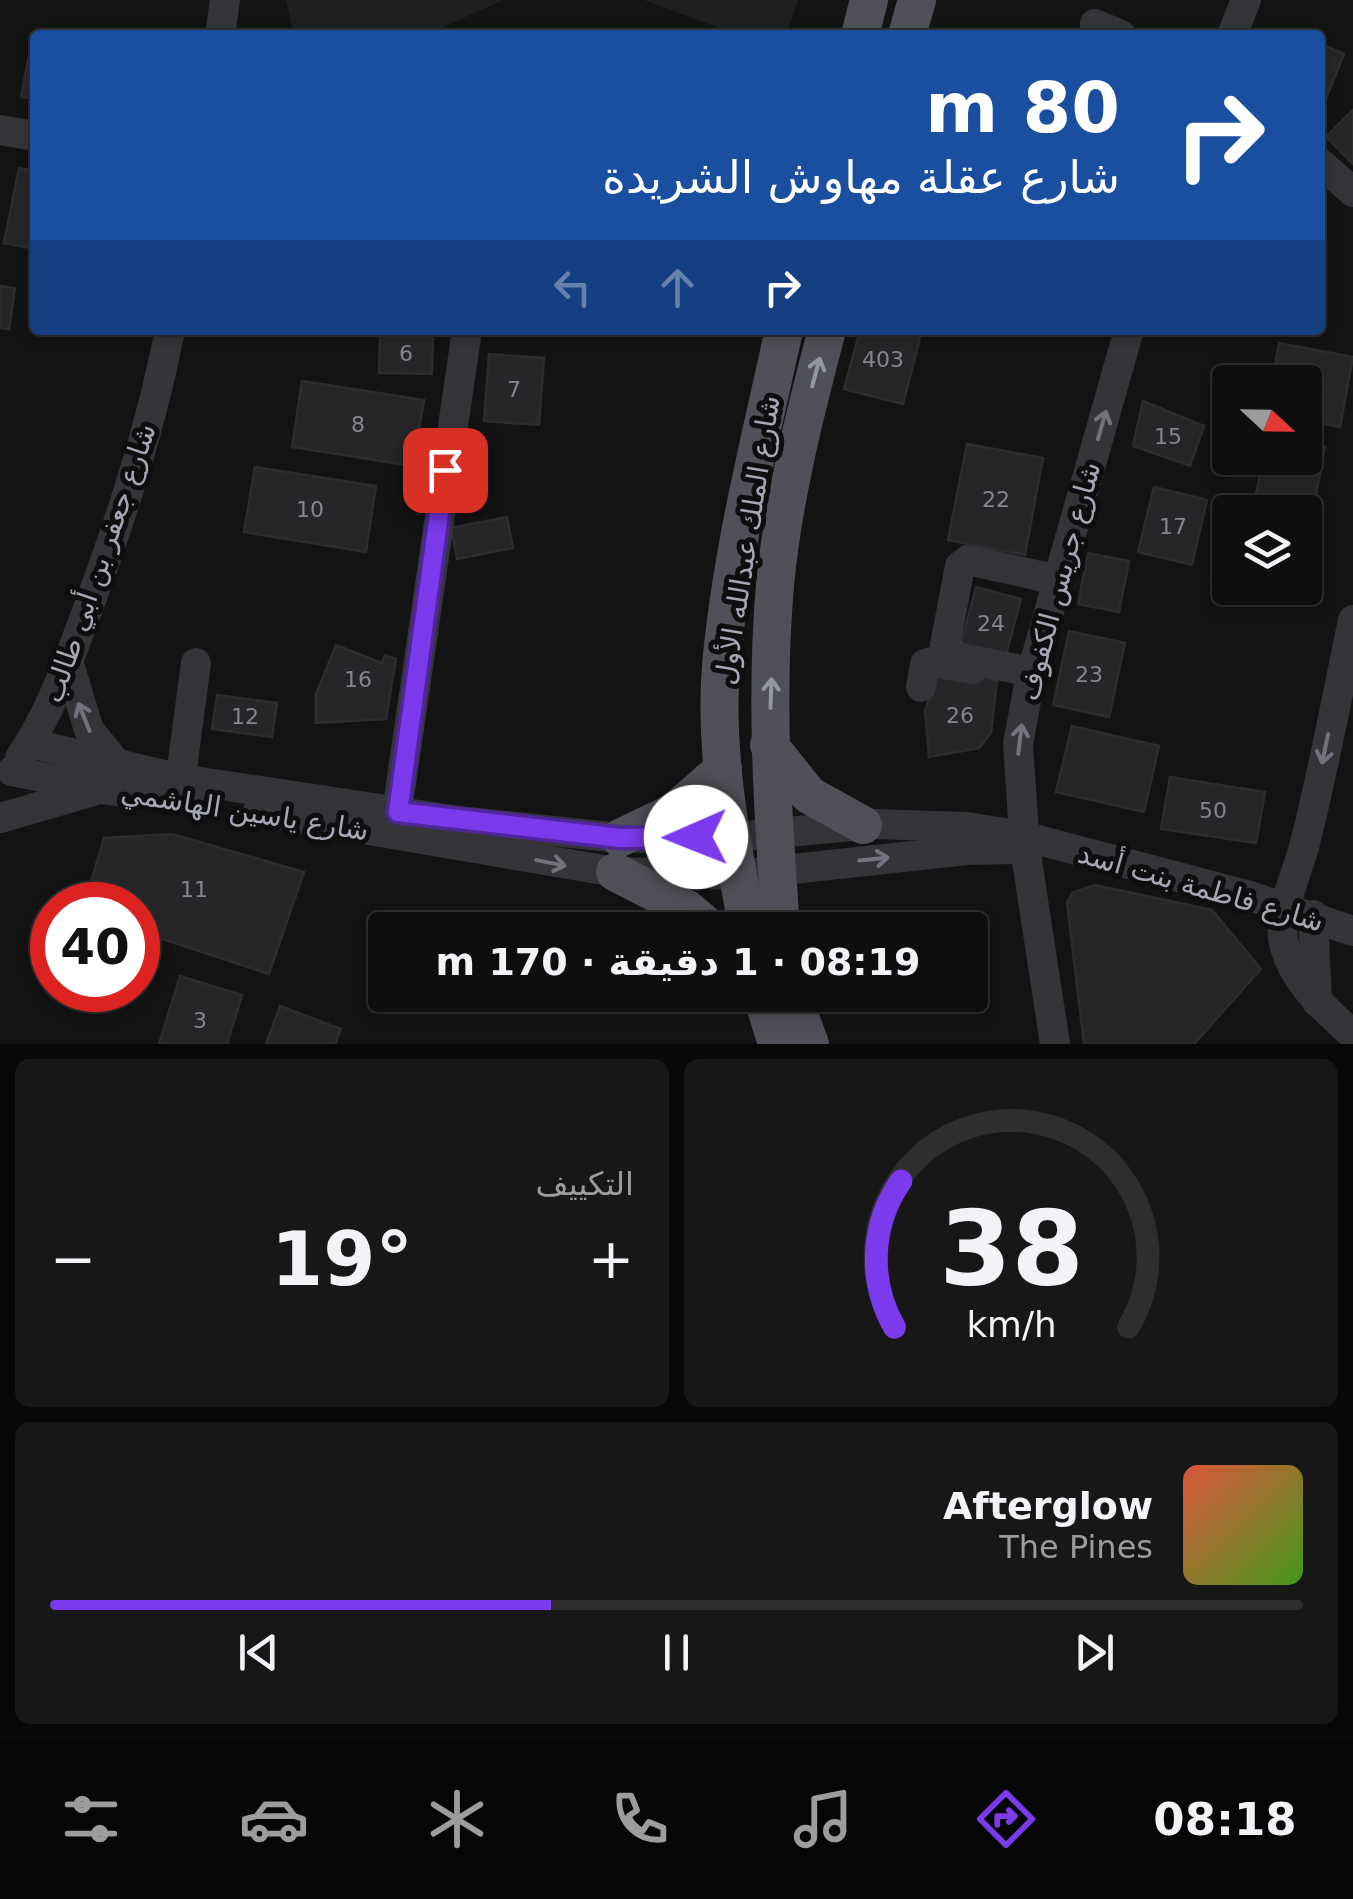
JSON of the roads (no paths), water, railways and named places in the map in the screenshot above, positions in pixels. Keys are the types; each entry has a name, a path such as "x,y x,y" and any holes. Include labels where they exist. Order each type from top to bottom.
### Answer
{"main road":[{"path":"861,30 870,0"},
{"path":"909,30 917,0"},
{"name":"شارع الملك عبدالله الأول","path":"745,912 723,769 721,668 752,472 783,335"},
{"name":"شارع الملك عبدالله الأول","path":"780,912 769,745 776,583 809,397 826,335"},
{"path":"769,745 810,795 863,825"},
{"path":"690,912 617,855 723,769"},
{"path":"767,1012 777,1044"},
{"path":"798,1012 810,1044"}],"street":[{"path":"221,30 225,0"},
{"path":"1234,30 1246,0"},
{"path":"0,130 30,135"},
{"path":"1325,167 1353,192"},
{"name":"شارع جعفر بن أبي طالب","path":"6,777 30,742 68,661 135,474 169,335"},
{"path":"396,823 466,335"},
{"name":"شارع جريس الكفوف","path":"1055,1044 1018,744 1031,675 1129,335"},
{"path":"1031,675 956,657 945,645 960,566 968,560 1058,580"},
{"path":"1353,623 1306,840 1300,911 1284,944 1316,1002 1353,1035"},
{"path":"0,818 110,777 89,730 68,661"},
{"path":"921,687 924,664 932,662 1031,675"},
{"path":"180,788 196,663"},
{"name":"شارع ياسين الهاشمي","path":"30,742 110,777"},
{"name":"شارع ياسين الهاشمي","path":"6,777 110,777 738,875 777,872"},
{"name":"شارع فاطمة بنت أسد","path":"774,831 863,825 967,827 1300,911 1353,930"},
{"name":"شارع ياسين الهاشمي","path":"617,855 774,831"},
{"name":"شارع فاطمة بنت أسد","path":"777,872 1032,843"}]}
